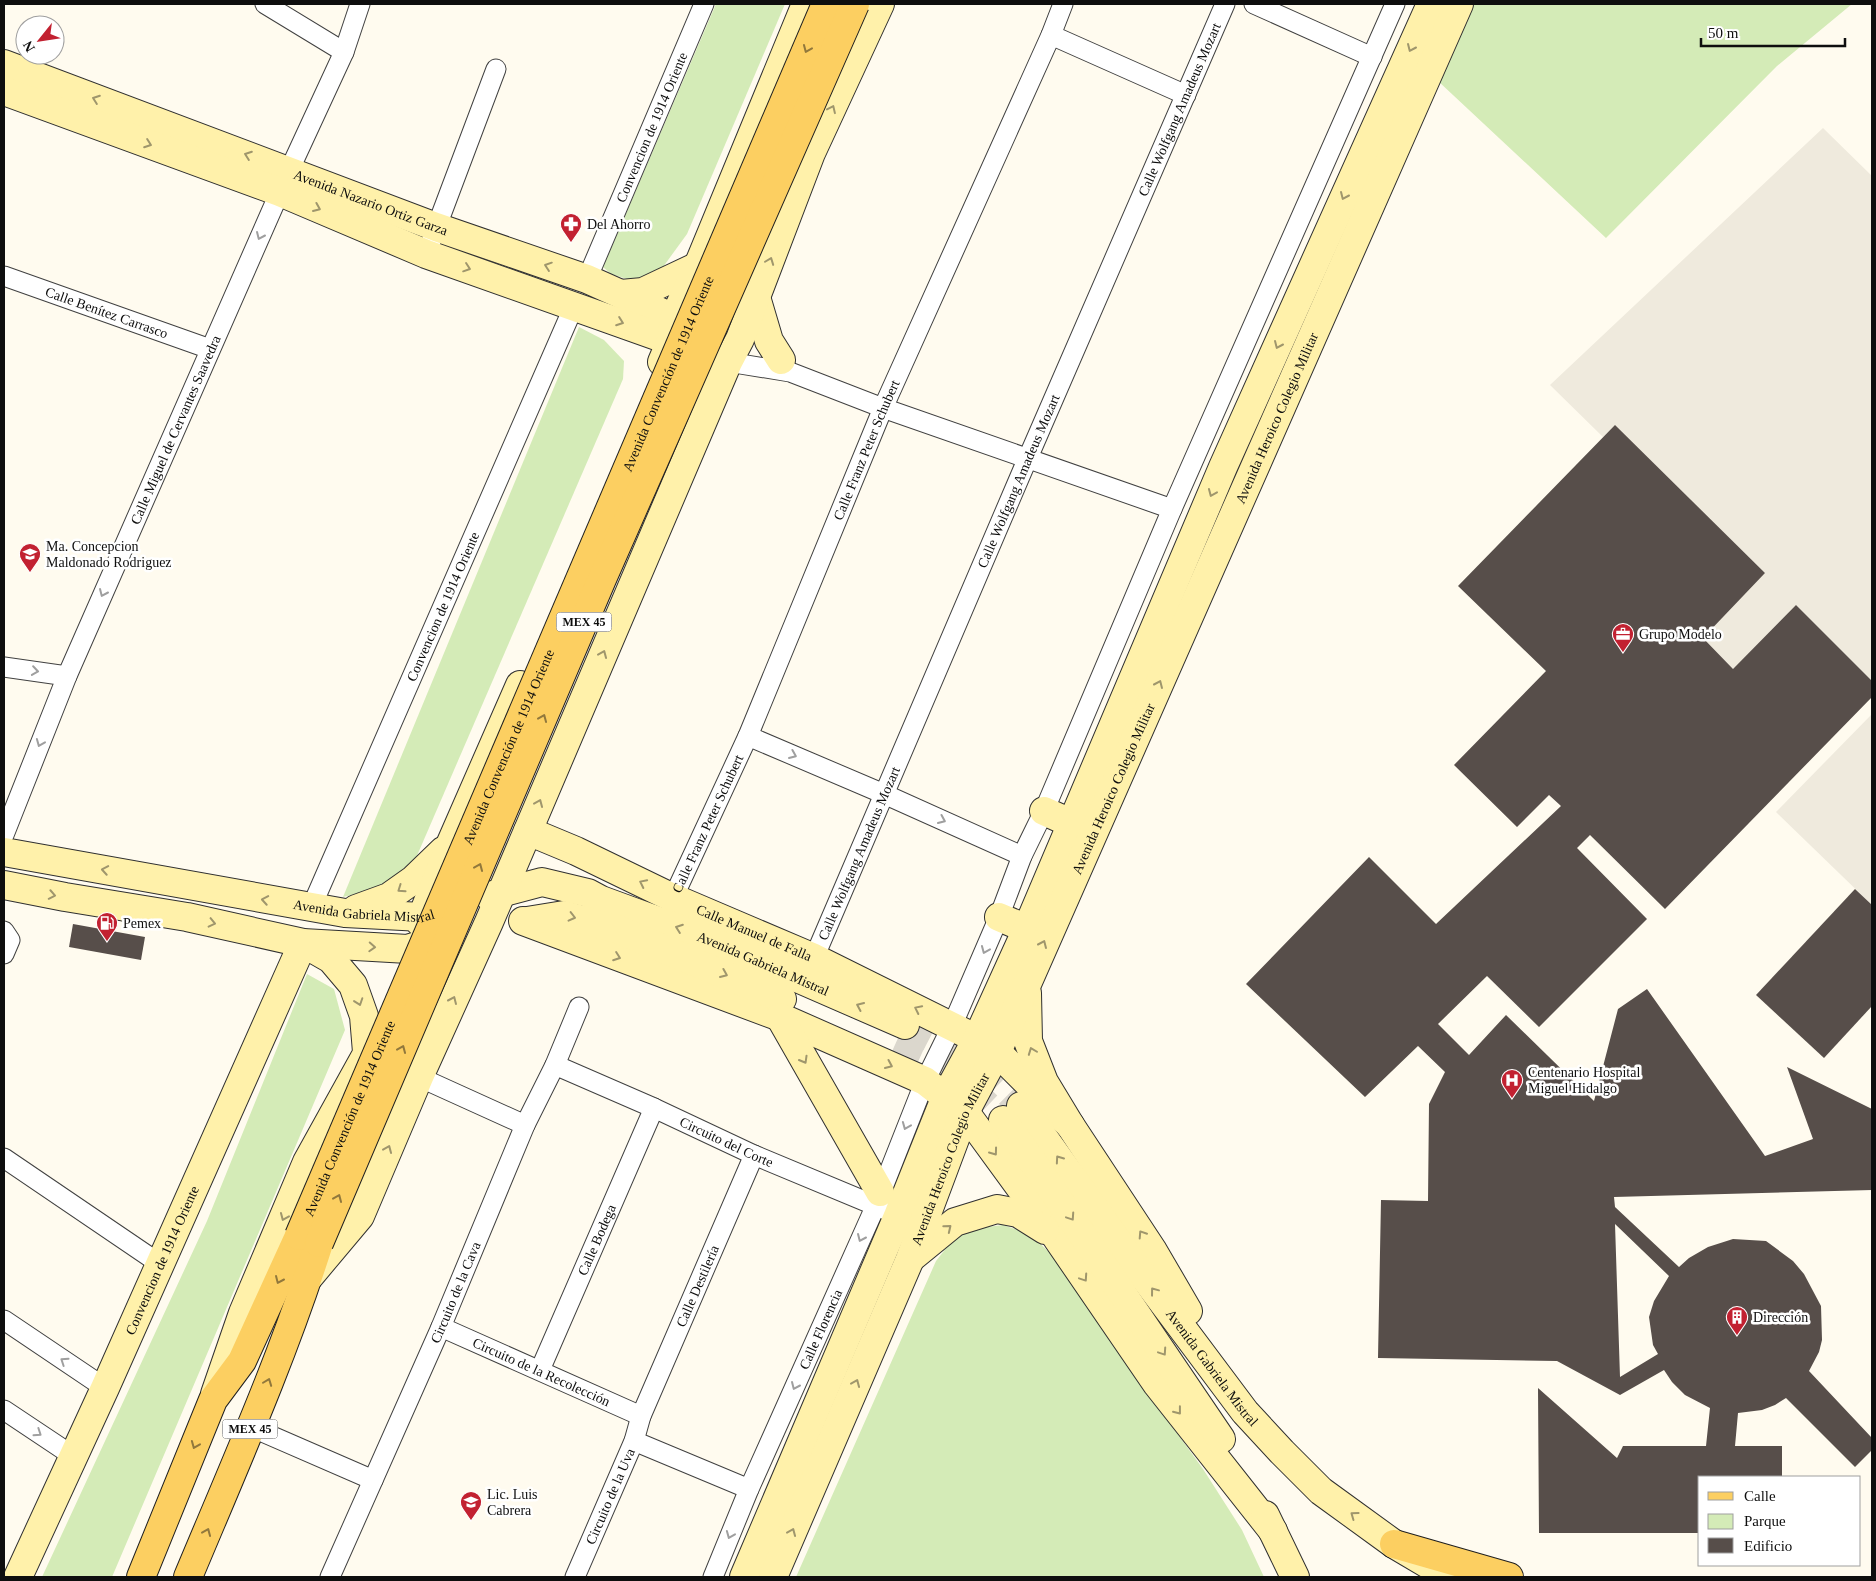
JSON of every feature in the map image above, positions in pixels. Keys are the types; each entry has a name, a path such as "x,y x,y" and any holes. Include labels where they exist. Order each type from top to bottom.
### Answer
{"main road":[{"name":"Avenida Convención de 1914 Oriente","path":"188,1577 251,1427 308,1278 309,1239 826,4"},
{"name":"Avenida Convención de 1914 Oriente","path":"141,1577 213,1400 242,1361 309,1239 855,4"},
{"path":"1394,1544 1509,1577"}],"street":[{"path":"265,4 344,52"},
{"name":"Calle Miguel de Cervantes Saavedra","path":"4,835 67,676 284,181 344,52 360,4"},
{"name":"Convencion de 1914 Oriente","path":"587,279 704,4"},
{"name":"Avenida Convención de 1914 Oriente","path":"213,1400 242,1313 308,1162 368,1052 450,845 673,329 806,4"},
{"name":"Avenida Convención de 1914 Oriente","path":"308,1278 360,1216 419,1076 502,892 734,350 812,153 880,4"},
{"name":"Calle Franz Peter Schubert","path":"672,898 748,736 883,408 1051,35 1063,4"},
{"name":"Calle Wolfgang Amadeus Mozart","path":"814,958 1225,4"},
{"path":"1254,4 1372,57"},
{"path":"523,921 780,1017 945,1096 952,1026 999,917 1022,856 1044,811 1172,509 1395,4"},
{"name":"Avenida Heroico Colegio Militar","path":"987,1045 1027,930 1223,467 1431,4"},
{"name":"Avenida Heroico Colegio Militar","path":"744,1577 884,1205 945,1096 987,1045 1027,982 1459,4"},
{"path":"1051,35 1186,95"},
{"name":"Avenida Nazario Ortiz Garza","path":"4,64 284,181 426,254 574,306 673,329 734,350"},
{"path":"426,254 496,69"},
{"name":"Avenida Nazario Ortiz Garza","path":"4,91 284,181 436,227 587,279 621,294 673,329"},
{"path":"621,294 643,292 698,266"},
{"name":"Calle Benítez Carrasco","path":"4,276 210,349"},
{"path":"756,297 768,341 786,366"},
{"name":"Convencion de 1914 Oriente","path":"311,908 574,306"},
{"path":"734,350 786,366"},
{"path":"734,350 786,366 883,408 1027,460 1172,509"},
{"path":"4,667 67,676"},
{"path":"748,736 1022,856"},
{"path":"1044,811 1073,824"},
{"name":"Calle Manuel de Falla","path":"528,831 576,851 672,898 814,958 952,1026 987,1045 1070,1125"},
{"path":"345,914 389,898 413,880 450,845"},
{"path":"576,851 601,900"},
{"name":"Avenida Gabriela Mistral","path":"4,852 345,914 422,917 502,892 542,882 588,893 601,900 710,940 900,1036 617,929 564,915 523,921 489,922 408,949 303,943 187,917 4,885"},
{"path":"999,917 1027,930"},
{"path":"4,931 10,940 4,954"},
{"path":"303,943 331,959 353,985 364,1016 368,1052"},
{"name":"Convencion de 1914 Oriente","path":"18,1577 105,1388 303,943"},
{"path":"1027,982 1028,1041 1044,1082 1153,1251 1246,1412"},
{"name":"Circuito de la Cava","path":"330,1577 441,1328 525,1125 555,1065 579,1006"},
{"path":"780,1017 884,1205"},
{"name":"Circuito del Corte","path":"555,1065 654,1108 754,1155 884,1205"},
{"path":"419,1076 525,1125"},
{"name":"Avenida Heroico Colegio Militar","path":"773,1577 910,1259 945,1096"},
{"name":"Avenida Gabriela Mistral","path":"945,1096 1057,1238 1157,1384 1273,1531"},
{"name":"Calle Bodega","path":"540,1370 654,1108"},
{"name":"Avenida Gabriela Mistral","path":"1296,1577 1243,1473 1012,1113 1132,1261 1246,1412 1282,1452 1321,1491 1394,1544 1443,1573 1455,1577"},
{"name":"Calle Destilería","path":"641,1416 754,1155"},
{"path":"4,1158 160,1264"},
{"name":"Calle Florencia","path":"713,1577 749,1489 884,1205"},
{"path":"910,1259 955,1222 996,1209 1018,1213 1057,1238"},
{"path":"4,1320 105,1388"},
{"name":"Circuito de la Recolección","path":"441,1328 641,1416"},
{"path":"4,1410 73,1456"},
{"name":"Circuito de la Uva","path":"575,1577 634,1440 641,1416"},
{"path":"251,1427 372,1480"},
{"path":"634,1440 749,1489"}],"green space":[{"path":"716,4 785,4 687,234 663,267 633,281 611,274 603,267"},
{"path":"1472,4 1852,4 1777,66 1606,238 1438,81"},
{"path":"579,327 604,340 624,361 623,379 416,858 381,888 343,897"},
{"path":"307,974 334,989 345,1030 112,1577 42,1577 207,1221"},
{"path":"1003,1225 1030,1234 1050,1253 1106,1335 1203,1469 1242,1530 1264,1577 796,1577 936,1261 954,1238 978,1228"}],"shaded area":[{"path":"1823,128 1872,176 1872,681 1796,605 1733,669 1703,638 1765,573 1615,426 1603,437 1550,385"},
{"path":"1872,714 1872,905 1776,812"}],"building":[{"path":"1615,425 1765,573 1703,638 1733,669 1796,605 1872,681 1872,697 1665,909 1590,835 1577,848 1647,919 1539,1027 1487,976 1438,1024 1469,1055 1506,1015 1594,1101 1618,1009 1647,989 1765,1156 1813,1139 1787,1067 1872,1109 1872,1190 1614,1197 1615,1207 1679,1267 1689,1258 1708,1247 1733,1239 1766,1241 1793,1261 1804,1274 1821,1306 1822,1340 1819,1352 1809,1371 1872,1438 1872,1450 1855,1467 1786,1398 1762,1410 1738,1413 1735,1446 1782,1446 1782,1476 1698,1476 1698,1533 1539,1533 1538,1388 1617,1458 1623,1446 1706,1446 1710,1408 1685,1395 1672,1382 1664,1370 1620,1395 1557,1361 1378,1358 1381,1200 1428,1201 1429,1104 1445,1072 1418,1046 1365,1097 1246,984 1369,857 1436,924 1561,806 1549,795 1517,827 1454,765 1546,671 1458,586","holes":["1615,1224 1669,1276 1654,1301 1649,1317 1653,1345 1658,1354 1620,1377"]},
{"path":"1855,889 1872,905 1872,1006 1824,1058 1756,995"},
{"name":"Pemex","path":"73,924 145,937 141,960 69,947"}],"tunnel":[{"path":"905,1025 978,1063 1021,1106"},
{"path":"894,1047 954,1074 1003,1120"}],"place":[{"name":"Del Ahorro","path":"571,243"},
{"name":"Ma. Concepcion Maldonado Rodriguez","path":"30,573"},
{"name":"Grupo Modelo","path":"1623,653"},
{"name":"Pemex","path":"107,942"},
{"name":"Centenario Hospital Miguel Hidalgo","path":"1512,1099"},
{"name":"Dirección","path":"1737,1336"},
{"name":"Lic. Luis Cabrera","path":"471,1521"}]}
